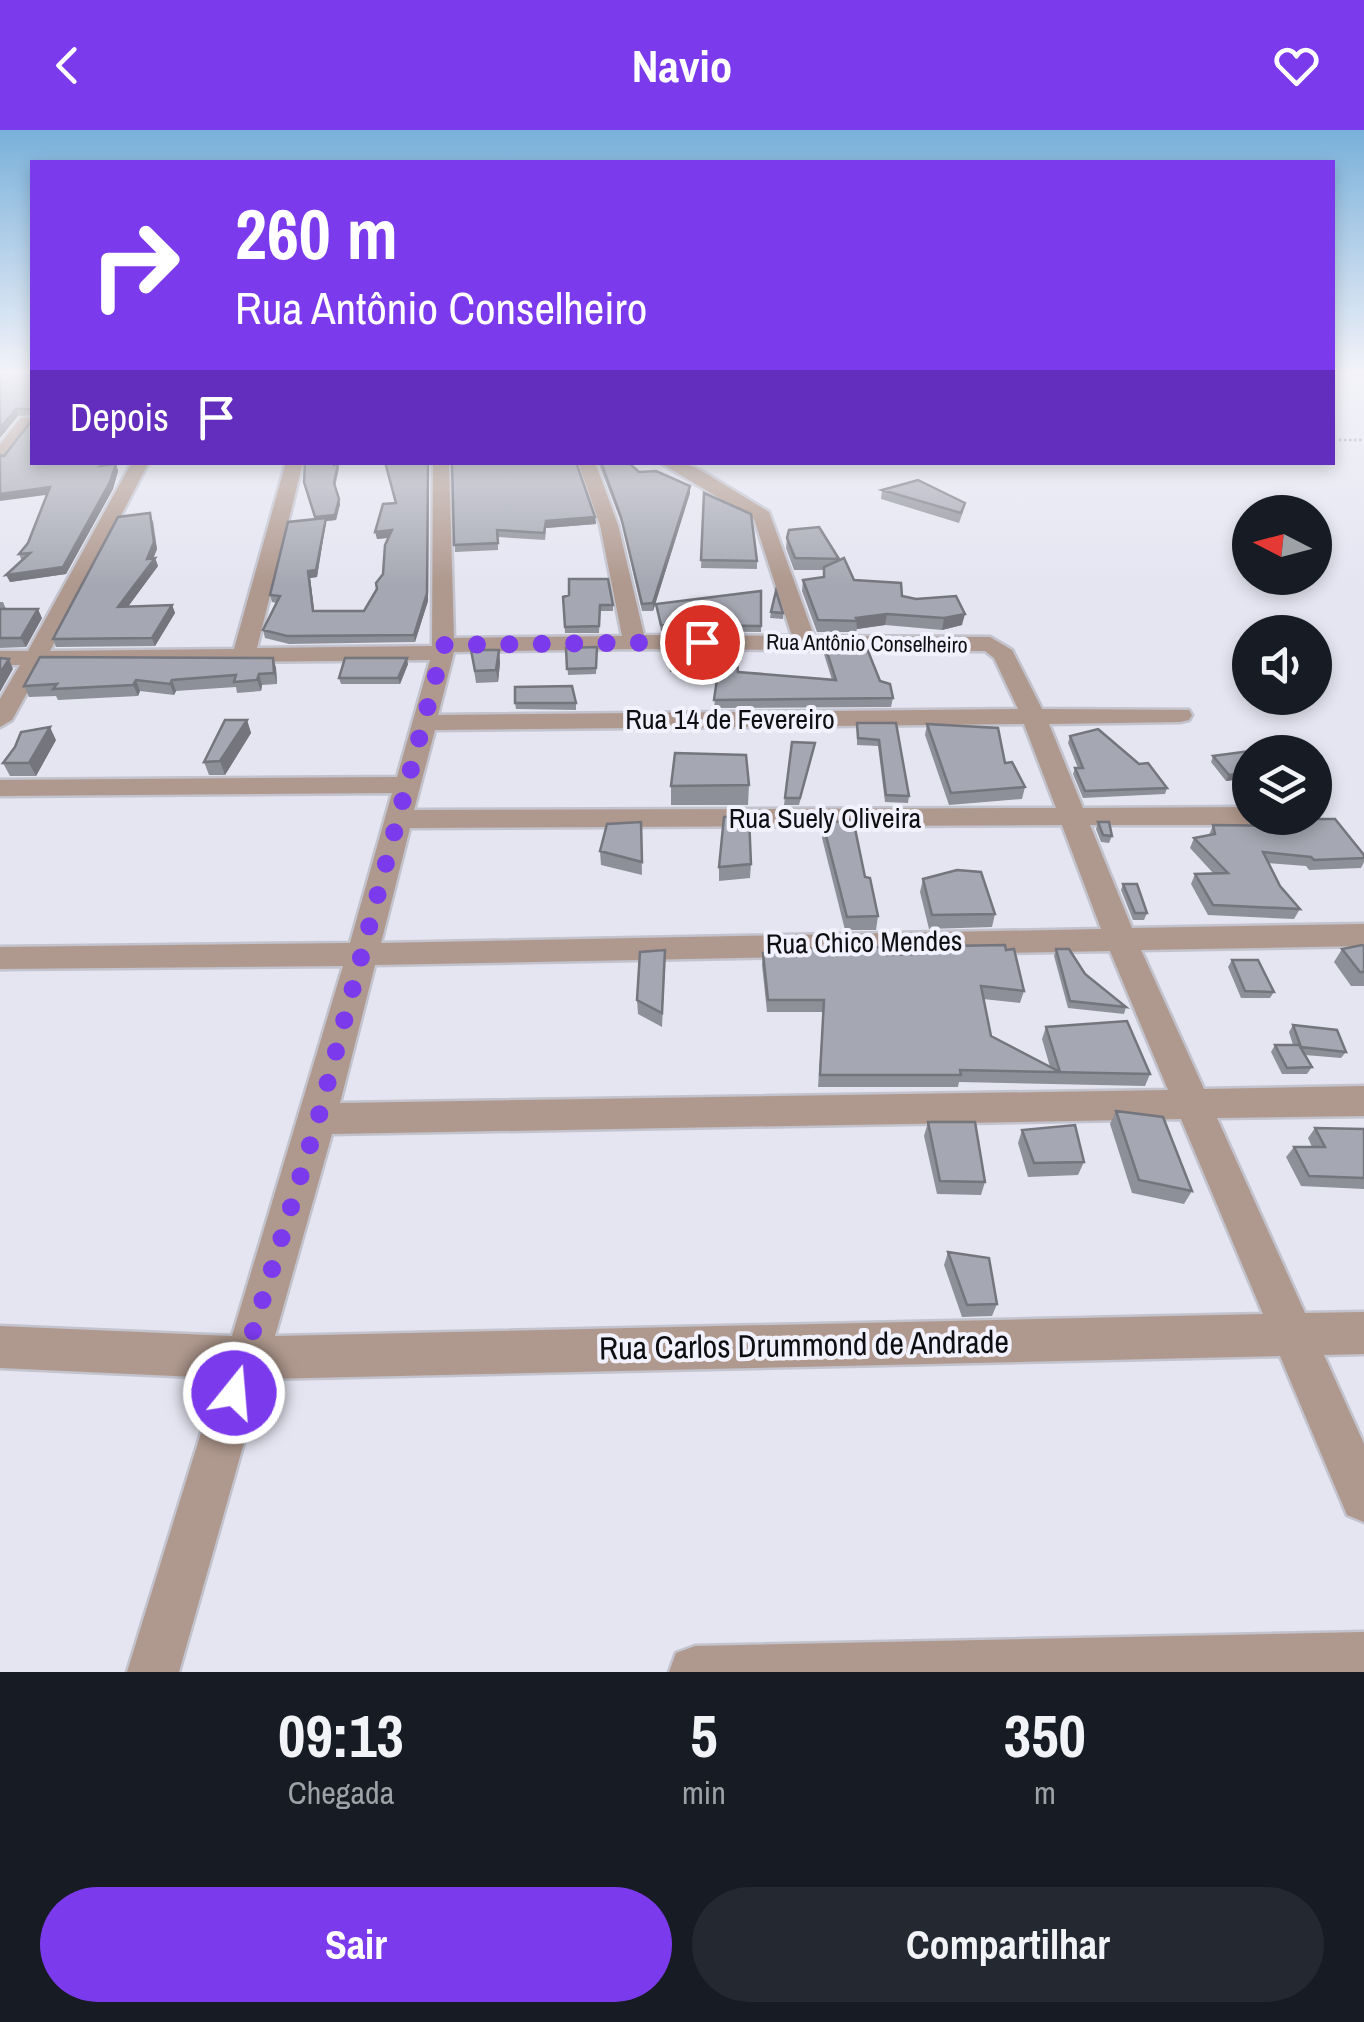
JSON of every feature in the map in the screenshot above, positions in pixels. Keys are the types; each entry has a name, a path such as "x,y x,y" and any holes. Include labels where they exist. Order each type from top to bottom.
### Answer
{"street":[{"path":"0,720 138,465"},
{"path":"244,655 294,465"},
{"path":"152,1672 318,1119 443,649 441,465"},
{"path":"587,465 610,525 634,642"},
{"path":"674,465 762,516 805,642"},
{"name":"Rua Antônio Conselheiro","path":"0,658 244,655 634,642 990,644 1004,655 1034,717"},
{"path":"1180,715 1034,717 1120,938 1364,1498"},
{"name":"Rua 14 de Fevereiro","path":"425,723 1034,717"},
{"path":"0,788 408,785"},
{"name":"Rua Suely Oliveira","path":"400,820 1232,816"},
{"name":"Rua Chico Mendes","path":"364,952 1364,935"},
{"path":"0,958 61,960 364,952"},
{"path":"318,1119 1364,1102"},
{"name":"Rua Carlos Drummond de Andrade","path":"244,1358 1364,1333"},
{"path":"0,1346 244,1358"},
{"path":"694,1672 1364,1658"}],"building":[{"path":"16,441 30,441 30,465 116,465 63,567 6,575 30,553 19,554 28,543 50,487 0,494 0,455 4,456"},
{"path":"305,465 338,465 334,483 339,499 335,515 315,517 304,482"},
{"path":"386,465 428,465 427,593 414,635 287,636 263,630 280,596 270,595 288,522 326,518 316,570 308,571 313,611 364,611 383,574 385,545 392,530 375,532 383,504 396,503"},
{"path":"452,465 577,465 595,517 546,521 544,533 497,530 498,543 454,545"},
{"path":"602,465 631,465 639,472 656,471 690,486 653,603 642,604 621,517"},
{"path":"918,480 965,503 961,513 882,490"},
{"path":"704,493 751,514 757,561 701,560"},
{"path":"150,513 154,542 147,559 155,558 118,607 172,605 152,638 53,639 118,517"},
{"path":"819,527 839,559 795,558 787,538 789,530"},
{"path":"844,558 854,580 901,583 902,596 916,599 956,596 965,614 944,618 887,614 856,618 858,621 818,620 803,580 824,577 824,567"},
{"path":"569,579 608,579 613,605 600,605 599,626 565,627 563,597 569,595"},
{"path":"761,591 761,626 661,625 656,604"},
{"path":"776,591 783,613 771,612"},
{"path":"0,609 38,609 21,638 0,638"},
{"path":"666,645 735,645 738,672 836,680 825,646 866,646 880,681 890,684 893,698 714,700 719,665 670,663"},
{"path":"597,647 596,668 567,669 566,648"},
{"path":"471,650 499,650 496,670 475,671"},
{"path":"40,657 273,658 274,673 259,674 257,680 234,682 236,675 172,680 170,684 136,680 133,685 53,689 57,684 24,686"},
{"path":"0,658 9,659 0,673"},
{"path":"345,658 407,658 398,678 339,678"},
{"path":"572,686 576,703 515,703 515,687"},
{"path":"225,720 247,720 220,761 204,762"},
{"path":"857,723 896,723 909,796 886,795 879,740 858,738"},
{"path":"927,724 998,728 1005,763 1012,762 1025,787 951,793"},
{"path":"50,727 29,763 3,763 21,732"},
{"path":"1098,729 1139,764 1148,763 1167,788 1085,791 1075,768 1083,768 1070,736"},
{"path":"792,742 815,743 800,798 785,798"},
{"path":"675,753 746,755 749,785 671,786"},
{"path":"1232,753 1232,775 1229,775 1213,756"},
{"path":"724,817 749,817 751,864 719,867"},
{"path":"853,819 878,916 847,917 823,824"},
{"path":"1335,819 1364,858 1314,860 1263,852 1280,886 1300,909 1213,905 1195,874 1228,873 1194,838 1215,834 1213,825 1232,825 1232,835 1332,835"},
{"path":"641,822 642,862 600,851 607,824"},
{"path":"1098,822 1109,822 1112,836 1103,835"},
{"path":"957,870 981,872 995,914 932,915 923,879"},
{"path":"1123,884 1137,884 1147,913 1135,913"},
{"path":"1005,945 1006,950 1014,949 1024,991 981,986 991,1036 1060,1072 1046,1027 1127,1021 1150,1074 960,1070 961,1075 820,1075 824,1000 768,1000 763,953 799,955 798,949 885,947 887,955 952,951 949,946"},
{"path":"1362,945 1364,972 1360,972 1342,949"},
{"path":"1056,949 1069,949 1085,974 1126,1007 1070,1001"},
{"path":"665,950 662,1013 637,1000 640,952"},
{"path":"1232,960 1258,960 1274,992 1245,991"},
{"path":"1293,1025 1337,1030 1346,1052 1301,1047"},
{"path":"1275,1045 1299,1045 1312,1067 1287,1068"},
{"path":"1116,1111 1163,1117 1192,1191 1139,1180"},
{"path":"928,1122 975,1122 985,1182 940,1181"},
{"path":"1075,1125 1084,1162 1034,1163 1022,1130"},
{"path":"1315,1128 1364,1129 1364,1178 1309,1176 1294,1147 1325,1147"},
{"path":"948,1252 989,1258 997,1304 967,1305"}],"route":[{"path":"234,1393 318,1119 444,645 702,642"}]}
